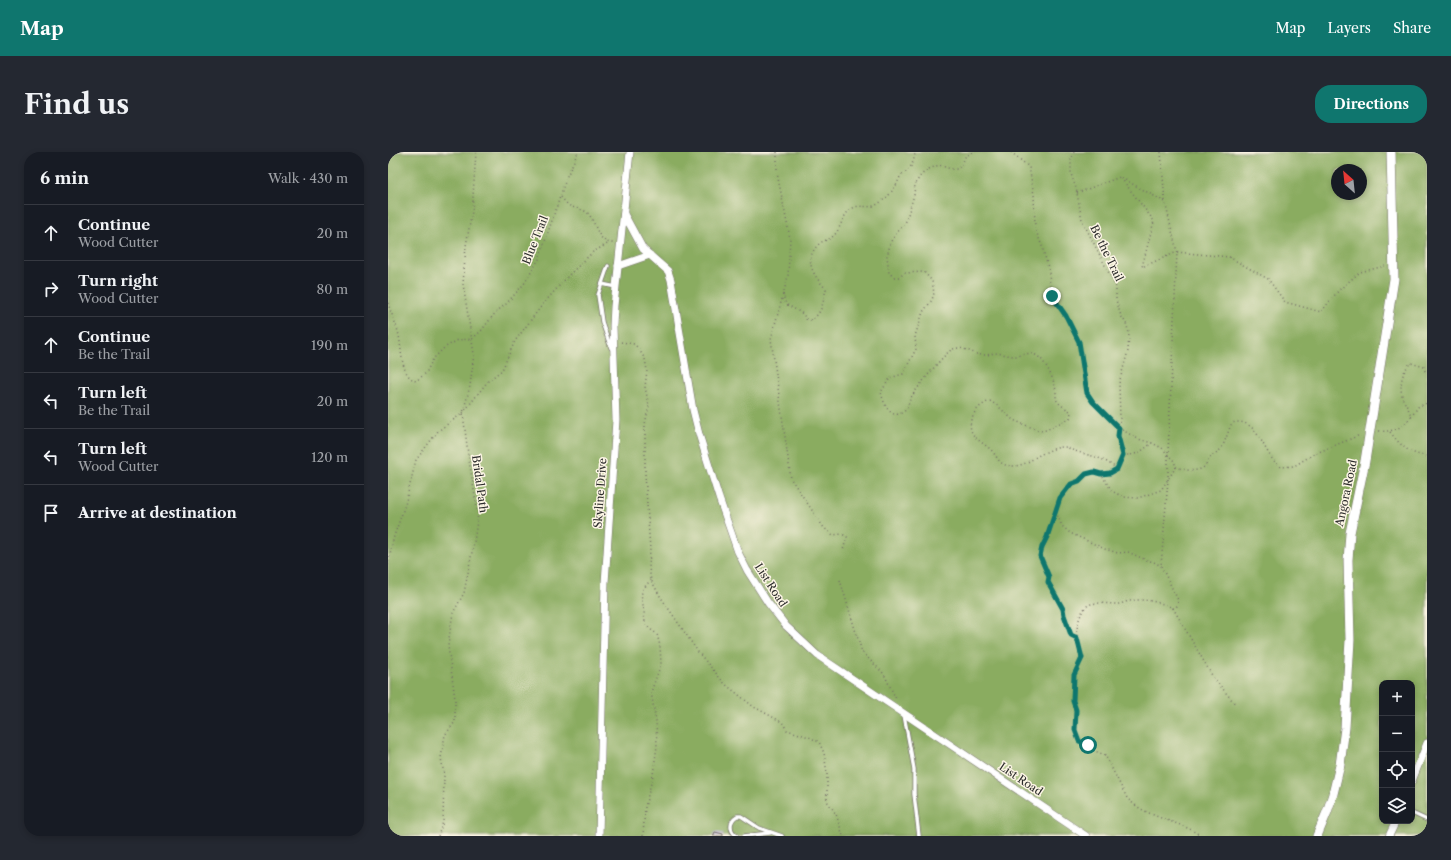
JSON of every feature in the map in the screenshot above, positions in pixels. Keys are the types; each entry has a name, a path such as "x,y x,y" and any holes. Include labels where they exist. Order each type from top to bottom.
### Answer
{"street":[{"name":"Skyline Drive","path":"599,836 605,583 616,420 614,306 630,152"},
{"name":"Angora Road","path":"1317,836 1333,794 1340,765 1345,728 1350,640 1349,544 1352,519 1362,480 1394,279 1391,152"},
{"name":"List Road","path":"624,214 643,249 668,271 671,280 693,410 699,434 729,528 747,570 768,603 786,626 801,641 838,669 1086,836"},
{"path":"618,266 650,255"},
{"path":"1415,773 1427,743"},
{"path":"1389,836 1395,824"}],"lane":[{"path":"608,266 598,295 602,322 614,354"},
{"path":"602,284 616,286"},
{"path":"903,714 914,769 914,794 919,836"},
{"path":"1415,814 1427,820"},
{"path":"737,836 734,835 730,826 731,822 737,816 741,816 759,828 782,836"},
{"path":"744,836 771,833"}],"path":[{"name":"Bridal Path","path":"438,836 443,822 444,774 441,758 445,735 455,722 456,699 448,646 452,613 464,593 478,514 468,454 464,413 474,354 463,284 466,246 472,211 476,152"},
{"name":"Blue Trail","path":"472,339 524,284 539,259 567,176 578,152"},
{"path":"776,152 777,173 790,238 788,276 770,339 791,479 824,528 833,535 842,534 847,538 842,550"},
{"path":"783,295 786,304 803,314 806,319 811,320 817,316 821,310 826,289 815,277 810,265 813,251 820,243 829,240 837,232 845,215 851,208 857,206 865,208 875,205 886,198 894,189 900,176 910,168 915,152"},
{"path":"972,152 965,157 962,165 957,169 939,166 920,175 915,184 914,195 906,221 891,241 887,256 889,273 894,277 899,277 905,273 924,272 932,281 934,293 932,300 923,312 915,336 916,349 903,374 890,378 881,392 882,400 886,408 891,413 896,414 903,412 907,408 911,397 945,354 953,349 962,348 977,355 986,356 994,353 1016,356 1032,354 1041,359 1056,387 1056,400 1070,412 1070,418 1046,430 1040,431 1013,420 990,401 983,403 971,421 971,430 975,438 992,450 996,459 1004,464 1014,466 1026,463 1046,452 1066,447 1106,460 1117,469"},
{"path":"1011,152 1030,168 1034,195 1036,229 1049,271 1052,296 1066,316 1079,342 1087,393 1093,402 1119,428 1138,439 1162,448 1174,461 1176,467"},
{"name":"Be the Trail","path":"1074,152 1071,160 1071,174 1077,193 1082,220 1116,287 1116,300 1121,316 1126,323 1129,333 1128,352 1119,383 1118,436 1123,455"},
{"path":"1162,152 1165,202 1177,252 1168,480 1161,566 1178,600 1177,606 1173,608"},
{"path":"1120,177 1154,221 1142,267 1177,252 1229,258 1268,279 1285,302 1321,312 1339,290 1360,272 1394,264"},
{"path":"1077,193 1120,177 1165,202"},
{"path":"561,197 569,206 584,210 591,216 596,231 609,243"},
{"path":"388,564 394,536 405,505 416,460 438,431 464,413 488,381 502,370 515,341 542,304 569,275 593,252 609,243 621,244"},
{"path":"388,303 399,335 407,375 411,379 416,381 426,372 433,359 444,348 458,340 472,339"},
{"path":"614,341 634,344 645,359 647,370 645,387 650,406 645,424 645,474 650,549 649,568 651,580 698,652 725,684 754,708 782,722 787,730 819,742 824,752 827,774 827,801 836,814 843,836"},
{"path":"1411,417 1410,412 1403,400 1402,376 1404,371 1411,363 1424,367 1427,373"},
{"path":"1176,467 1186,470 1197,470 1204,467 1210,457 1218,452 1225,442 1228,430 1232,423 1238,421 1247,424 1258,434 1273,460 1282,467 1294,466 1314,454 1370,431 1390,432 1404,425 1418,407 1427,403"},
{"path":"1390,432 1398,442 1416,455 1427,456"},
{"path":"1077,638 1071,635 1063,609 1048,582 1049,577 1040,556 1060,498 1071,484 1079,481 1086,474 1094,472 1101,474 1110,473 1117,469 1123,455 1131,456 1138,454 1152,443"},
{"path":"1101,474 1112,491 1123,497 1138,498 1161,490 1176,467"},
{"path":"1056,512 1062,526 1070,533 1105,549 1118,553 1128,552 1161,566"},
{"path":"643,836 645,807 653,775 657,746 656,721 651,692 661,664 660,646 657,634 648,628 644,620 641,598 643,588 651,580"},
{"path":"840,580 862,652 884,674 897,700"},
{"path":"1202,836 1187,827 1155,815 1133,804 1127,798 1105,755 1092,750 1088,745 1079,741 1075,730 1076,710 1073,701 1074,675 1082,658 1077,638 1079,622 1083,610 1089,605 1097,603 1105,605 1111,603 1119,604 1131,600 1146,600 1173,608 1213,677 1236,705"}],"green space":[{"path":"388,152 1427,152 1427,836 388,836"}],"building":[{"path":"715,832 723,834 723,836 713,836"}],"route":[{"path":"1052,296 1066,316 1079,342 1087,393 1093,402 1119,428 1118,436 1123,455 1117,469 1110,473 1101,474 1094,472 1086,474 1079,481 1071,484 1060,498 1040,556 1042,564 1049,577 1048,582 1063,609 1071,635 1077,638 1082,658 1074,675 1073,701 1076,710 1075,730 1079,741 1088,745"}]}
